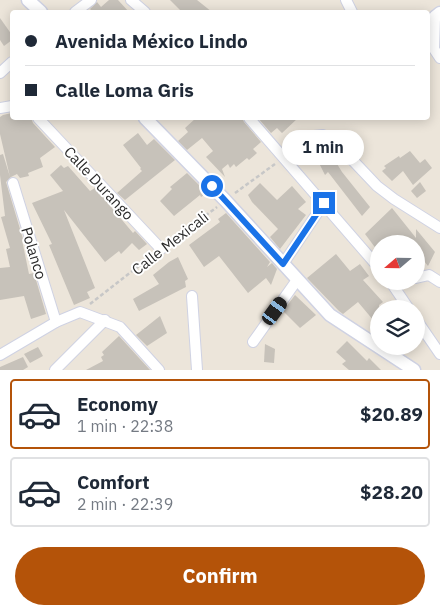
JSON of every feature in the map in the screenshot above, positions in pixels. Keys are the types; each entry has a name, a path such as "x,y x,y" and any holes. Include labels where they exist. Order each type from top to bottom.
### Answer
{"street":[{"path":"28,0 39,10"},
{"path":"77,10 91,0"},
{"path":"131,0 143,10"},
{"path":"434,18 434,49 440,58"},
{"path":"0,73 10,64"},
{"name":"Calle Durango","path":"40,120 161,249"},
{"path":"147,120 225,200 330,316 414,370"},
{"path":"251,120 370,257"},
{"path":"284,158 314,136 323,135 341,148 377,186 440,228"},
{"name":"Polanco","path":"13,183 56,322"},
{"path":"283,264 324,203"},
{"path":"425,275 429,274 440,282"},
{"path":"253,342 297,280"},
{"path":"192,296 197,370"},
{"path":"1,353 56,322 80,312 120,327 158,370"},
{"path":"55,370 105,320"},
{"path":"425,332 440,354"}],"path":[{"name":"Calle Mexicali","path":"80,312 225,200 284,158"}],"building":[{"path":"109,0 118,0 127,10 90,9 97,2 101,7"},
{"path":"170,0 197,0 210,10 180,10"},
{"path":"0,18 10,32 10,42 4,46 0,40"},
{"path":"10,113 10,120 32,120 55,147 40,158 43,167 28,173 29,176 20,178 17,174 6,182 23,239 29,274 34,273 46,314 31,319 24,296 0,300 0,268 10,267 6,249 10,248 1,217 5,216 0,175 0,155 3,154 10,177 0,134 0,117"},
{"path":"194,120 243,120 261,142 253,149 257,153 249,160 247,158 236,167 234,164 230,168 228,164 222,169 225,177 206,157 213,151 202,138 187,150 178,141 188,132 185,128"},
{"path":"260,120 296,120 282,133 277,128 271,133"},
{"path":"138,133 147,145 154,139 175,160 125,200 117,193 142,171 123,145"},
{"path":"319,143 331,154 342,172 370,207 362,216 328,172 325,175 318,161 316,163 308,152"},
{"path":"410,151 420,163 425,159 432,168 413,185 403,171 392,181 382,171 386,168 384,166"},
{"path":"61,165 64,168 68,166 90,191 95,188 133,233 135,231 147,244 139,250 132,243 121,254 119,251 105,262 64,210 95,288 87,292 90,298 74,305 49,245 52,244 32,203 63,191 50,175"},
{"path":"187,173 207,193 201,197 200,195 174,216 160,201 172,189 170,187"},
{"path":"420,182 426,191 417,198 411,191"},
{"path":"260,183 277,200 292,186 306,202 298,209 306,215 280,249 270,237 278,229 252,202 248,195"},
{"path":"392,208 414,235 370,235 370,241 365,234"},
{"path":"226,213 270,262 267,267 272,263 277,269 271,285 266,278 248,293 219,256 204,267 189,245 220,222 218,219"},
{"path":"425,240 435,252 428,266 425,262"},
{"path":"336,254 350,271 360,264 369,276 363,280 370,290 381,300 370,300 370,316 358,302 343,314 307,278"},
{"path":"178,257 188,279 185,281 186,287 139,311 133,299 159,284 153,275"},
{"path":"295,295 316,315 300,328 283,311"},
{"path":"160,316 167,333 147,346 136,335"},
{"path":"119,336 150,370 86,370 103,361 101,357 104,355 102,352"},
{"path":"347,341 367,361 369,358 381,370 349,370 342,364 346,361 336,352"},
{"path":"265,344 275,349 274,363 264,362"},
{"path":"38,347 43,356 30,363 24,354"},
{"path":"23,357 28,367 23,370 0,370 0,367"}],"route":[{"path":"212,186 283,264 324,203"}]}
